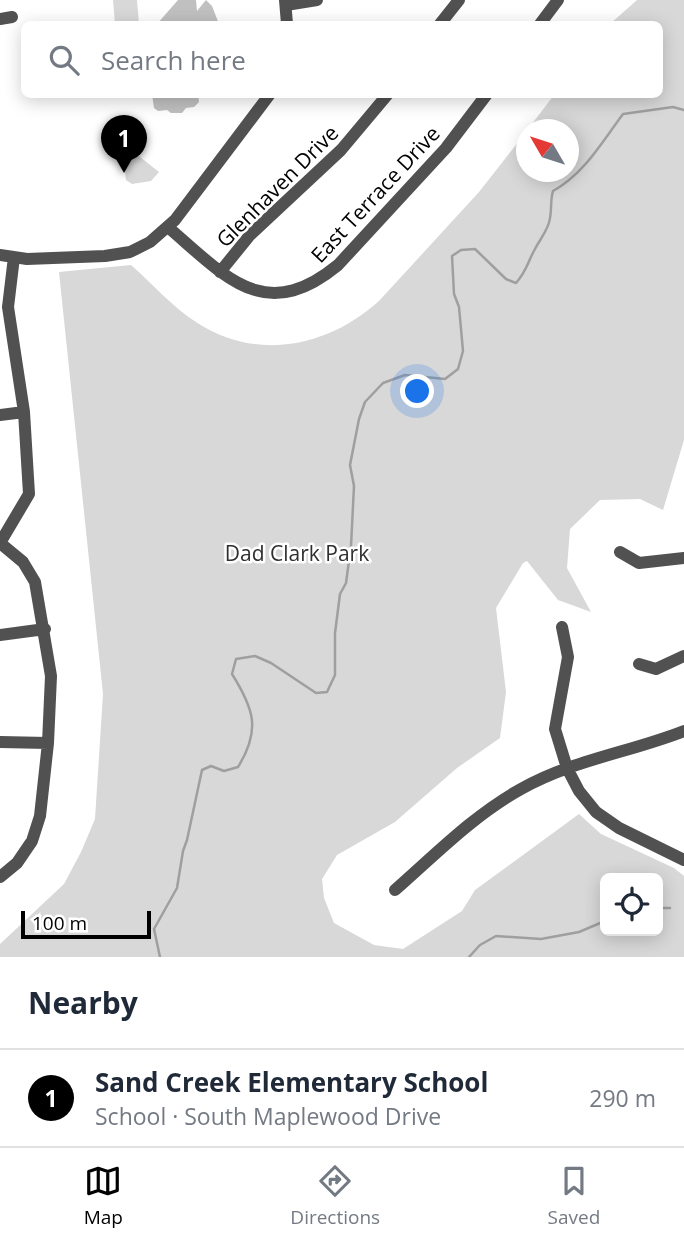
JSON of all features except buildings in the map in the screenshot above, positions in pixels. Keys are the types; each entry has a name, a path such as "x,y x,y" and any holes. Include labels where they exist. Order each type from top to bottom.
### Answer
{"street":[{"path":"287,21 286,2 317,0"},
{"path":"442,21 458,0"},
{"path":"542,21 558,0"},
{"path":"0,255 69,257 122,254 150,243 169,228 267,98"},
{"name":"Glenhaven Drive","path":"220,271 250,235 341,149 385,98"},
{"name":"East Terrace Drive","path":"169,228 220,271 247,288 264,292 300,289 320,280 338,265 446,148 484,98"},
{"path":"0,877 17,863 32,841 40,816 48,743 51,676 35,582 23,562 0,543 29,494 24,412 8,307 14,257"},
{"path":"0,415 24,412"},
{"path":"620,552 639,563 684,558"},
{"path":"562,627 568,657 555,729 567,768 579,792 596,813 619,828 684,860"},
{"path":"0,635 45,629"},
{"path":"639,664 656,669 684,656"},
{"path":"395,890 476,818 522,788 567,768 684,731"},
{"path":"0,742 48,743"}],"green space":[{"path":"113,0 137,0 139,21 115,21"},
{"name":"Dad Clark Park","path":"637,0 684,0 684,440 663,510 640,499 600,500 570,529 567,568 591,612 558,600 527,561 523,563 496,608 506,692 500,738 457,768 395,822 337,855 322,879 324,898 334,923 374,945 403,949 462,911 475,890 579,814 601,834 674,868 684,876 684,957 0,957 0,944 64,884 95,819 103,694 59,272 131,265 187,316 219,334 243,342 291,344 337,329 359,317 379,301 479,192 516,145 516,182 579,182 579,119 536,119 552,98 663,98 663,21 613,21"},
{"path":"130,149 159,172 151,181 132,184 126,180 123,157"}],"waterway":[{"path":"160,957 154,929 177,888 202,770 211,766 224,771 238,767 250,742 250,709 232,674 236,659 255,656 271,663 316,693 327,692 335,675 335,633 340,594 346,583 351,546 354,486 350,465 359,419 365,402 383,383 405,375 445,379 458,369 463,351 459,307 454,294 452,256 461,250 475,249 506,279 516,283 548,226 553,191 583,167 623,114 673,107 684,110"},
{"path":"663,908 670,908"},
{"path":"469,957 480,945 496,936 541,939 579,932 600,923"}],"place":[{"name":"Sand Creek Elementary School","path":"124,173"}]}
